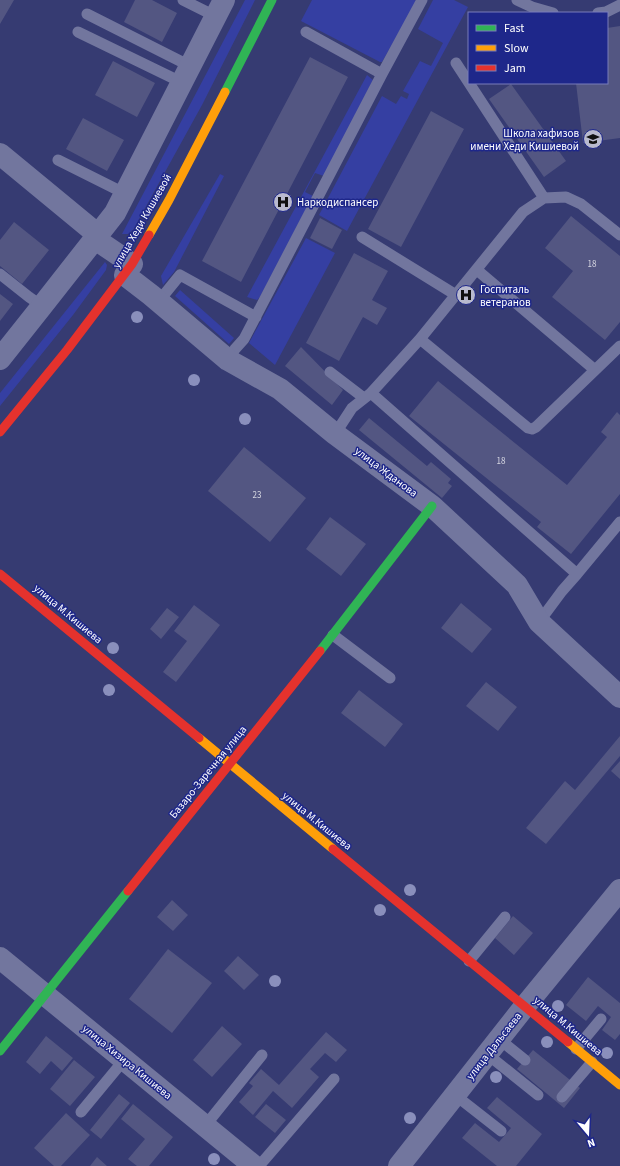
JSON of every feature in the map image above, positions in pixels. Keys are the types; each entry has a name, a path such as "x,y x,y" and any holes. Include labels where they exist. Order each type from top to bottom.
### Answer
{"street":[{"name":"улица Хеди Кишиевой","path":"0,432 67,350 129,270 169,200 272,0"},
{"path":"0,359 115,212 220,8"},
{"name":"улица Жданова","path":"0,154 97,234 101,243 159,301 228,360 280,389 335,434 432,506 517,585 539,622 620,697"},
{"name":"Базаро-Заречная улица","path":"0,1051 230,764 432,506"},
{"name":"улица М.Кишиева","path":"0,574 620,1085"},
{"name":"улица Дальсаева","path":"399,1166 525,1006 620,890"},
{"name":"улица Хизира Кишиева","path":"0,958 254,1166"}],"lane":[{"path":"183,0 220,8"},
{"path":"228,360 244,339 422,0"},
{"path":"518,0 532,7 550,12"},
{"path":"606,12 620,5"},
{"path":"87,14 185,74"},
{"path":"78,32 185,74"},
{"path":"306,32 382,74"},
{"path":"456,64 468,82"},
{"path":"469,84 544,198"},
{"path":"58,160 124,193"},
{"path":"335,434 351,410 368,395 420,339 477,270 522,212 544,198 566,198 581,204 620,235"},
{"path":"362,237 456,295"},
{"path":"477,270 595,370"},
{"path":"0,274 28,297 42,306"},
{"path":"159,301 180,275 256,316"},
{"path":"420,339 528,428 532,429 536,427 620,346"},
{"path":"330,372 368,395 577,574"},
{"path":"539,622 562,591 620,522"},
{"path":"333,634 390,678"},
{"path":"469,961 505,917"},
{"path":"576,1049 601,1019"},
{"path":"493,1047 525,1060"},
{"path":"493,1047 538,1095"},
{"path":"204,1126 262,1055"},
{"path":"81,1112 124,1060"},
{"path":"562,1097 592,1062"},
{"path":"259,1166 334,1079"},
{"path":"455,1095 501,1131"}],"shaded area":[{"path":"245,0 255,0 202,105 133,230 128,234 122,234"},
{"path":"312,0 417,1 382,62 380,62 301,21"},
{"path":"433,0 454,0 468,7 347,231 319,215 382,96 396,104 401,96 407,99 409,94 403,91 420,61 431,66 443,43 418,29"},
{"path":"367,75 373,80 324,176 315,173 305,192 313,196 260,297 257,300 247,297"},
{"path":"220,174 224,176 174,272 163,285 161,276"},
{"path":"306,238 335,253 275,365 249,343"},
{"path":"105,262 107,265 106,270 73,315 0,406 0,393"},
{"path":"180,290 234,338 229,344 175,296"}],"building":[{"path":"0,0 14,0 0,24"},
{"path":"135,0 152,0 177,13 162,42 124,22"},
{"path":"620,26 620,138 583,143 576,84 608,84 608,28"},
{"path":"310,57 348,77 241,282 202,261"},
{"path":"113,61 155,83 137,117 95,95"},
{"path":"511,84 566,161 544,177 489,99"},
{"path":"431,111 464,129 401,247 368,229"},
{"path":"83,118 124,140 107,171 66,149"},
{"path":"571,216 620,256 620,322 605,340 552,297 573,271 545,248"},
{"path":"320,218 342,230 332,249 310,238"},
{"path":"14,222 49,250 22,284 0,266 0,240"},
{"path":"354,253 388,271 372,300 387,308 377,325 363,317 339,361 306,343"},
{"path":"0,294 13,304 0,321"},
{"path":"301,347 343,390 332,405 285,366"},
{"path":"438,381 567,485 607,437 601,432 617,412 620,415 620,494 571,554 537,527 541,522 409,416"},
{"path":"369,418 427,466 431,462 451,479 448,483 452,486 442,498 359,430"},
{"path":"244,447 306,498 270,542 208,491"},
{"path":"330,517 366,544 341,576 306,549"},
{"path":"461,603 492,629 472,653 441,628"},
{"path":"194,605 220,625 176,682 163,672 187,641 174,631"},
{"path":"167,608 179,617 161,639 150,629"},
{"path":"486,682 517,707 498,731 466,706"},
{"path":"359,690 403,724 385,747 341,713"},
{"path":"620,736 620,756 546,844 526,828 565,781 575,790"},
{"path":"620,761 620,779 611,771"},
{"path":"172,900 188,915 173,931 157,917"},
{"path":"513,916 533,933 514,955 495,938"},
{"path":"168,949 212,983 172,1033 129,999"},
{"path":"238,956 259,975 244,990 224,971"},
{"path":"588,977 620,1003 620,1034 615,1040 602,1030 611,1017 598,1006 586,1021 566,1005"},
{"path":"222,1026 242,1044 212,1077 193,1060"},
{"path":"326,1032 347,1050 336,1062 325,1053 310,1069 319,1077 292,1108 273,1091 253,1115 239,1102 253,1086 249,1083 261,1069 279,1085"},
{"path":"46,1036 73,1058 62,1071 51,1061 40,1074 26,1062"},
{"path":"533,1050 580,1088 564,1108 517,1069"},
{"path":"74,1060 95,1077 70,1106 50,1089"},
{"path":"119,1094 130,1103 101,1139 90,1130"},
{"path":"497,1097 542,1134 516,1166 497,1166 462,1138 475,1123 499,1142 511,1128 487,1108"},
{"path":"133,1104 173,1137 149,1166 137,1166 128,1159 145,1139 121,1119"},
{"path":"266,1104 286,1120 275,1133 255,1117"},
{"path":"66,1113 90,1135 61,1166 54,1166 34,1148"},
{"path":"97,1157 107,1166 90,1166"}],"traffic: fast":[{"path":"225,92 272,0"},
{"path":"320,651 432,506"},
{"path":"0,1051 128,891"}],"traffic: slow":[{"path":"149,235 169,200 225,92"},
{"path":"199,738 333,849"},
{"path":"568,1042 620,1085"}],"traffic: jam":[{"path":"0,432 67,350 132,264 149,235"},
{"path":"0,574 199,738"},
{"path":"128,891 320,651"},
{"path":"333,849 568,1042"}],"place":[{"name":"Школа хафизов имени Хеди Кишиевой","path":"593,139"},
{"name":"Наркодиспансер","path":"283,202"},
{"name":"Госпиталь ветеранов","path":"466,295"}]}
